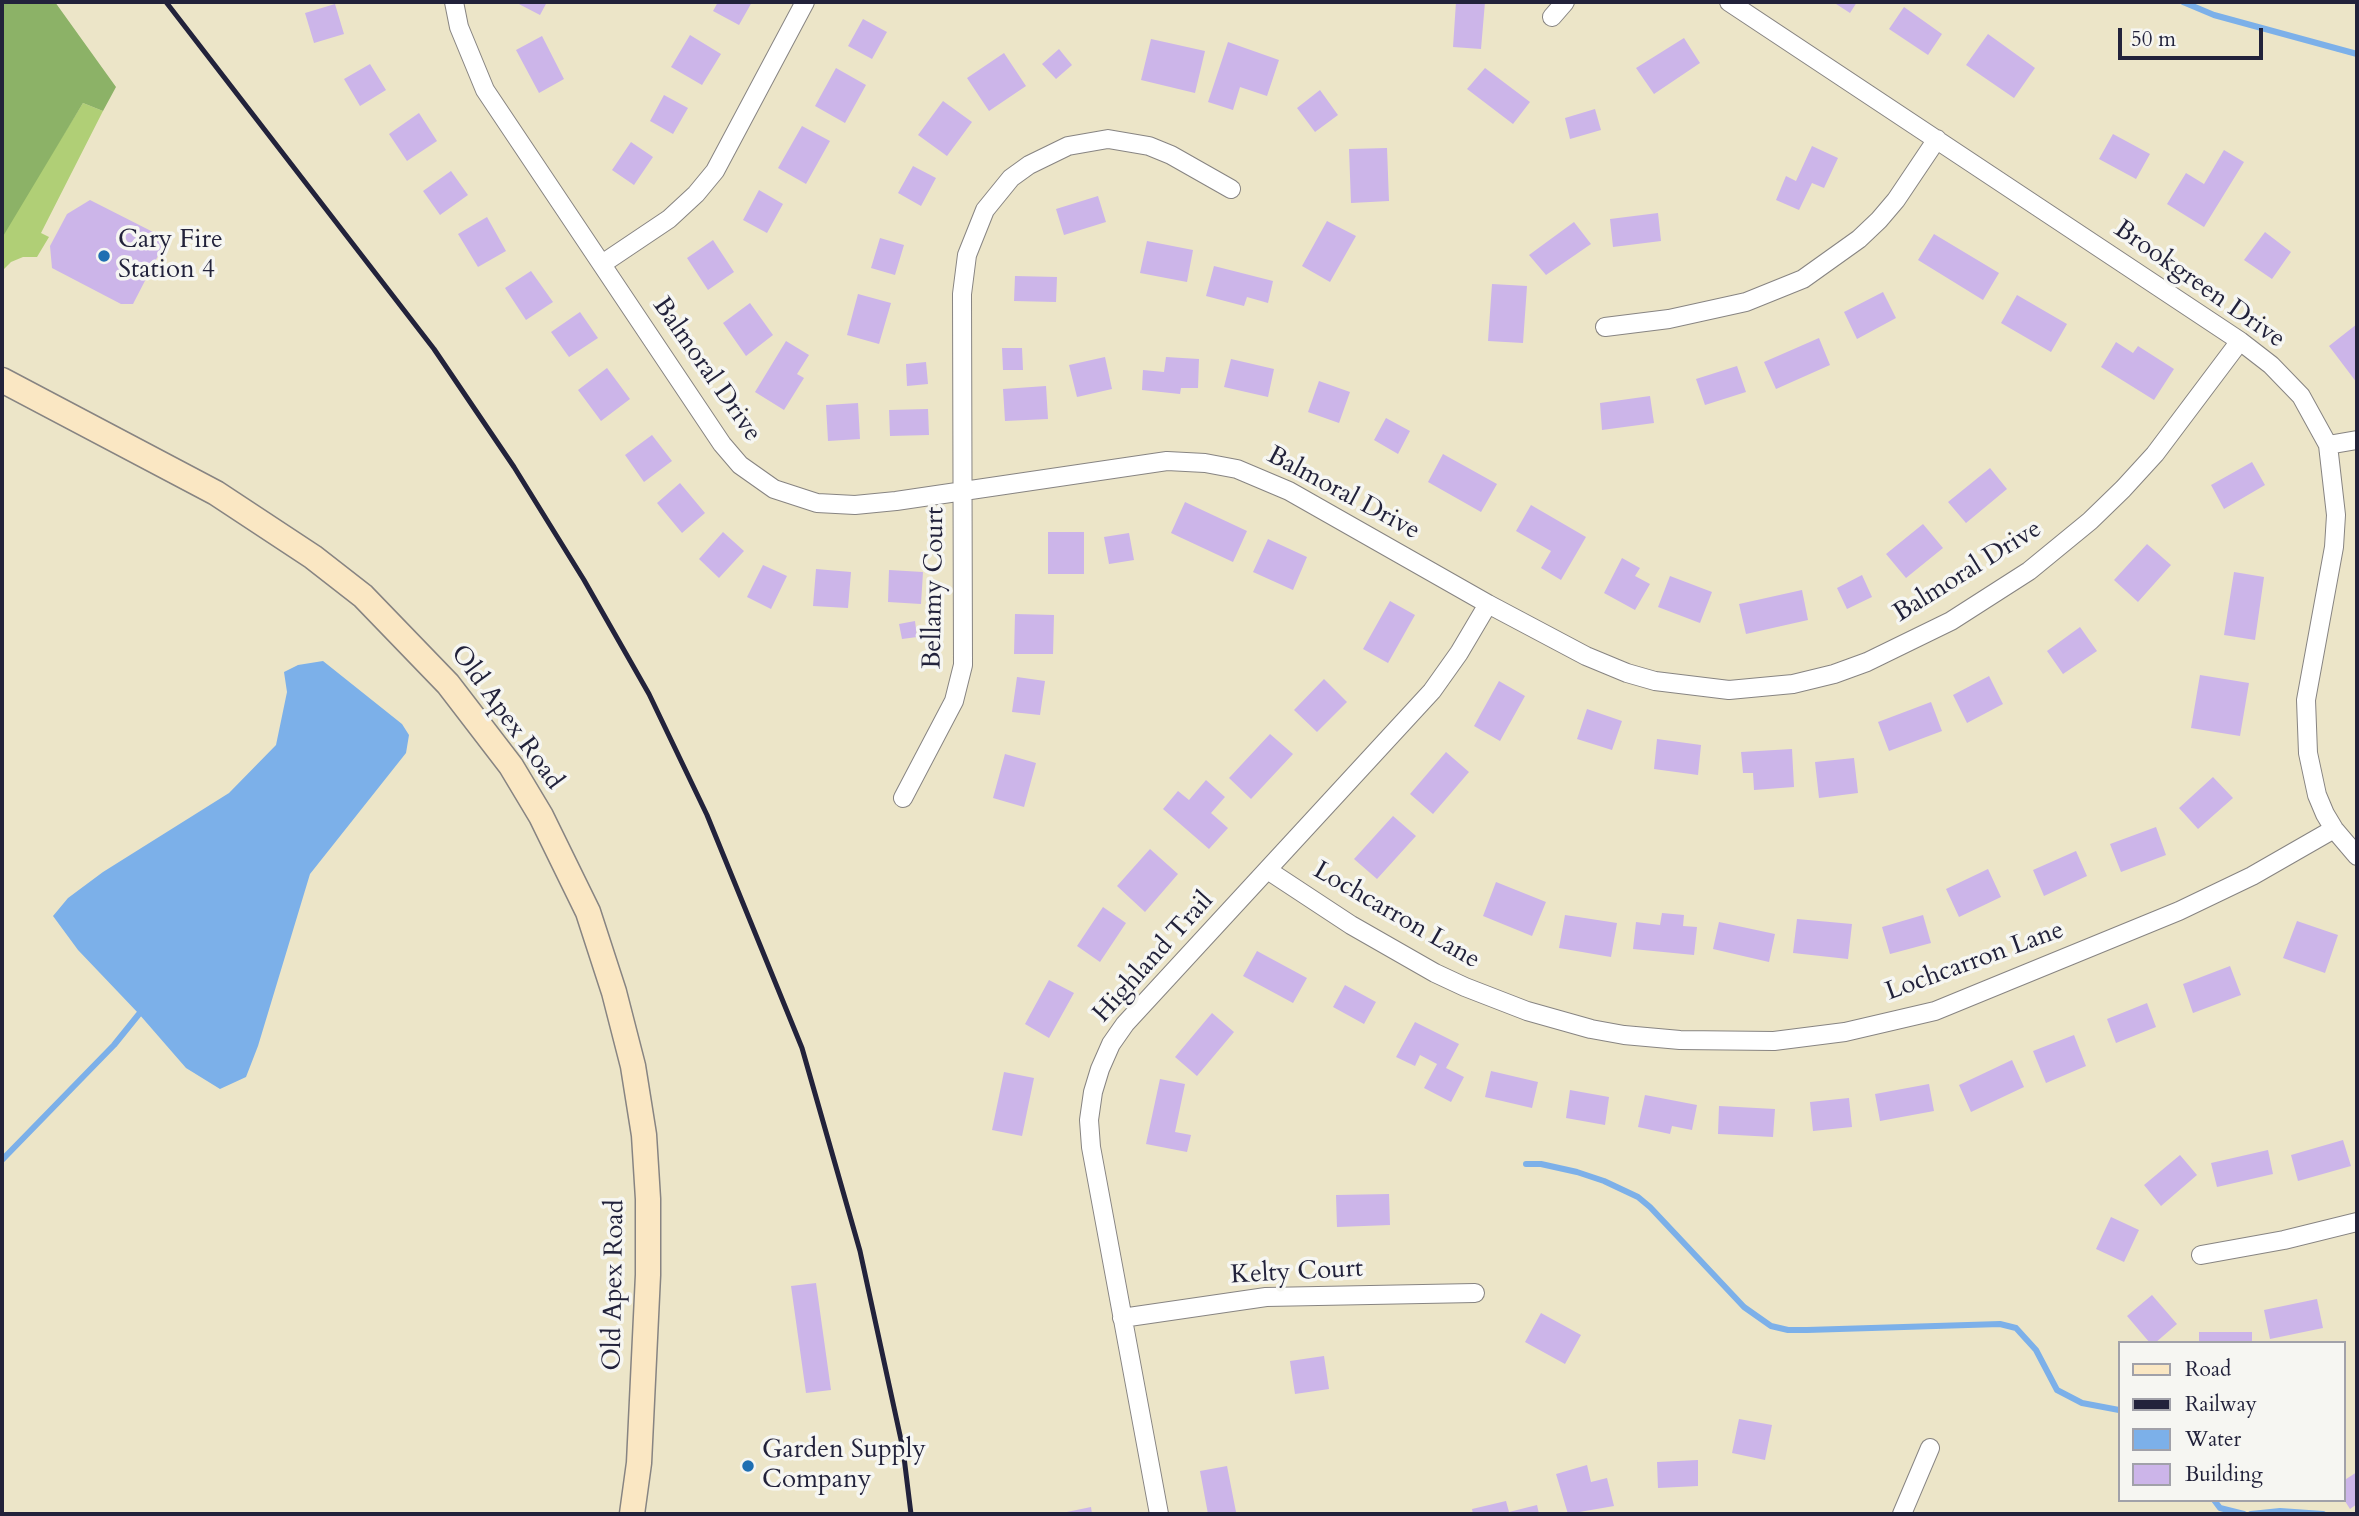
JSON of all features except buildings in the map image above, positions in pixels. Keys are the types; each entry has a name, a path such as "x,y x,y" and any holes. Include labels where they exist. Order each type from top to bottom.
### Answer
{"main road":[{"name":"Old Apex Road","path":"2,380 216,493 313,557 363,596 449,684 511,766 541,816 587,912 614,992 633,1066 644,1135 648,1199 648,1275 639,1463 632,1514"}],"street":[{"name":"Balmoral Drive","path":"454,2 459,27 485,90 716,436 740,465 774,489 796,498 833,506 896,501 1167,461 1205,463 1237,469 1289,491 1488,604 1586,656 1654,681 1689,687 1752,689 1793,684 1867,662 1951,621 2039,563 2090,521 2155,454 2240,341"},
{"path":"601,264 669,219 696,194 715,171 805,2"},
{"path":"1552,17 1565,2"},
{"name":"Brookgreen Drive","path":"1729,2 2240,341 2288,381 2315,419 2328,445 2336,515 2334,547 2306,700 2308,753 2317,794 2334,830 2357,856"},
{"name":"Bellamy Court","path":"903,799 954,701 964,665 962,294 967,255 985,210 1011,178 1049,154 1068,146 1108,139 1149,146 1171,155 1231,189"},
{"path":"1605,327 1668,319 1746,302 1803,279 1859,239 1879,219 1896,200 1937,139"},
{"path":"2328,445 2357,440"},
{"name":"Highland Trail","path":"1159,1514 1091,1147 1089,1120 1100,1069 1111,1044 1125,1024 1269,871 1432,691 1459,653 1488,604"},
{"name":"Lochcarron Lane","path":"1269,871 1351,925 1425,968 1527,1011 1591,1029 1624,1035 1680,1040 1774,1041 1845,1032 1935,1011 2179,911 2252,876 2334,830"},
{"path":"2201,1255 2284,1240 2357,1222"},
{"name":"Kelty Court","path":"1122,1318 1266,1297 1475,1293"},
{"path":"1902,1514 1930,1448"}],"green space":[{"path":"2,2 55,2 116,87 103,111 83,103 2,238"},
{"path":"83,103 103,111 41,233 49,237 37,257 23,257 11,262 2,271 2,234"}],"water":[{"path":"323,661 402,724 409,735 406,753 310,874 258,1046 246,1077 220,1089 186,1068 78,950 53,916 68,898 103,872 229,793 276,745 287,692 284,672 298,665"}],"waterway":[{"path":"2183,2 2214,15 2357,54"},
{"path":"2,1160 114,1045 139,1014"},
{"path":"1526,1164 1541,1164 1577,1172 1638,1197 1744,1307 1771,1326 1807,1330 2000,1324 2016,1328 2036,1350 2057,1390 2082,1403 2118,1410"},
{"path":"2216,1502 2220,1508 2244,1514"},
{"path":"2251,1514 2280,1511 2323,1514"}],"railway":[{"path":"166,2 434,349 514,467 584,580 649,694 707,815 802,1048 860,1251 903,1449 911,1514"}],"place":[{"name":"Cary Fire Station 4","path":"104,256"},
{"name":"Garden Supply Company","path":"748,1466"}]}
